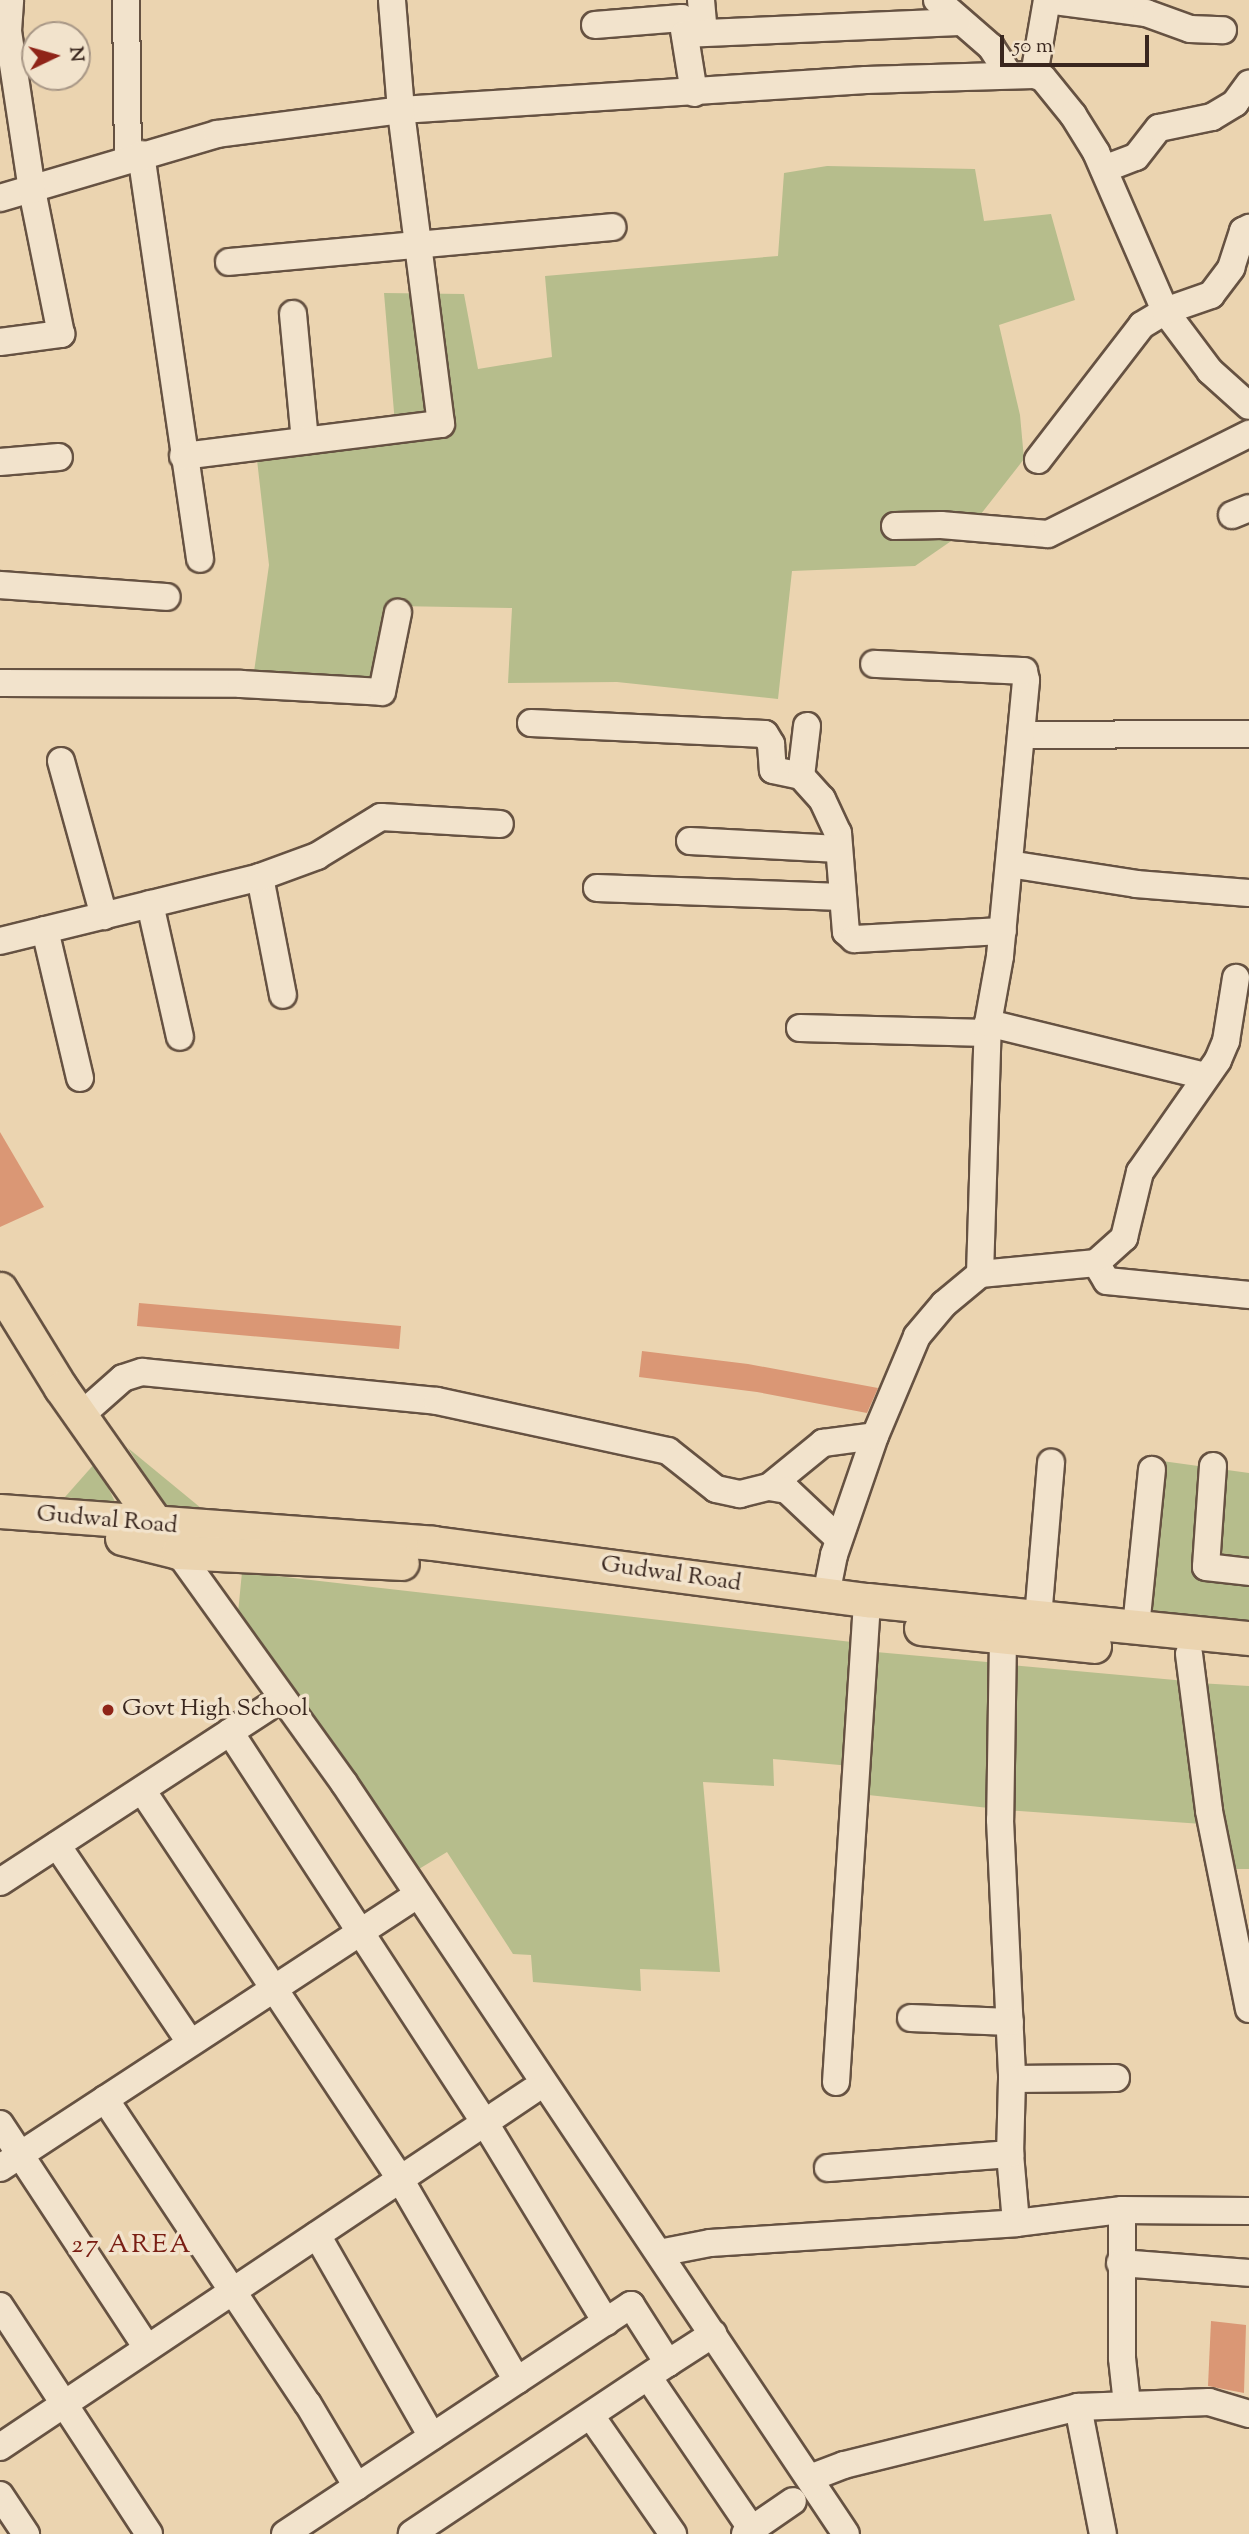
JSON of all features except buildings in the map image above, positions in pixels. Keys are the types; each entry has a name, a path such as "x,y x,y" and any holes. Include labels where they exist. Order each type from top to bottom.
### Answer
{"main road":[{"path":"0,1289 80,1416 178,1552"},
{"name":"Gudwal Road","path":"12,1513 432,1543 826,1595 866,1611 1003,1638 1249,1660"},
{"name":"Gudwal Road","path":"12,1513 178,1552 430,1564 866,1611 1038,1618 1249,1638"}],"street":[{"path":"0,342 61,334 32,190 8,31 10,0"},
{"path":"126,0 135,156 200,559"},
{"path":"183,456 441,424 420,242 401,110 392,0"},
{"path":"694,93 694,33 701,0"},
{"path":"937,0 958,22 1022,75"},
{"path":"1022,75 1047,0 1146,13 1190,29 1223,30"},
{"path":"595,25 682,18 694,33"},
{"path":"694,33 958,22"},
{"path":"0,198 216,134 401,110 1022,75 1043,78 1073,115 1104,169 1165,311 1210,371 1249,406"},
{"path":"1104,169 1136,157 1159,128 1212,117 1235,103 1249,84"},
{"path":"229,262 420,242 612,227"},
{"path":"1038,460 1142,325 1165,311 1211,295 1231,268 1243,231 1249,228"},
{"path":"293,314 304,440"},
{"path":"895,526 941,525 1048,534 1249,435"},
{"path":"0,462 59,457"},
{"path":"0,585 167,597"},
{"path":"0,684 241,684 382,692 398,613"},
{"path":"874,664 1024,671 1021,735 1003,931 987,1028 981,1274"},
{"path":"531,723 765,734 771,744 773,770 802,776 832,814 839,849 846,932 854,939 1003,931"},
{"path":"802,776 807,726"},
{"path":"1021,735 1249,734"},
{"path":"61,761 103,916"},
{"path":"0,940 260,877 317,856 381,817 500,824"},
{"path":"690,841 839,849"},
{"path":"1009,864 1136,884 1249,893"},
{"path":"260,877 283,995"},
{"path":"597,888 842,897"},
{"path":"150,904 180,1037"},
{"path":"44,930 80,1078"},
{"path":"826,1595 839,1539 876,1436 917,1336 944,1304 981,1274 1096,1263 1124,1238 1140,1172 1206,1076 1226,1041 1236,978"},
{"path":"800,1028 987,1028 1206,1076"},
{"path":"1096,1263 1107,1281 1249,1295"},
{"path":"80,1416 123,1378 142,1373 201,1375 437,1401 668,1451 716,1489 740,1494 769,1487 787,1490 839,1539"},
{"path":"769,1487 823,1443 876,1436"},
{"path":"1038,1618 1051,1463"},
{"path":"1213,1466 1206,1567 1249,1572"},
{"path":"1136,1628 1152,1470"},
{"path":"178,1552 344,1783 846,2534"},
{"path":"836,2082 866,1611"},
{"path":"1003,1638 1000,1820 1012,2078 1010,2154 1016,2223"},
{"path":"1189,1654 1238,1911 1249,2009"},
{"path":"0,1882 267,1708"},
{"path":"230,1732 361,1929 485,2123 606,2322"},
{"path":"142,1790 271,1989 400,2179 517,2381"},
{"path":"57,1844 190,2042"},
{"path":"10,2161 361,1929 410,1900"},
{"path":"911,2018 1010,2022"},
{"path":"1012,2078 1116,2078"},
{"path":"0,2446 532,2091"},
{"path":"105,2099 308,2404 356,2487"},
{"path":"0,2124 10,2161 147,2348"},
{"path":"828,2168 1010,2154"},
{"path":"659,2253 710,2243 1016,2223 1122,2210 1249,2211 1249,2206"},
{"path":"1122,2210 1120,2263 1127,2404"},
{"path":"317,2235 432,2437"},
{"path":"1120,2263 1249,2273"},
{"path":"285,2534 631,2305 658,2370 750,2532 793,2501"},
{"path":"0,2306 149,2534"},
{"path":"412,2534 713,2334"},
{"path":"810,2478 844,2465 1078,2407 1209,2402 1249,2414"},
{"path":"1078,2407 1103,2534"},
{"path":"591,2416 673,2534"},
{"path":"0,2495 26,2534"}],"green space":[{"path":"827,166 975,169 984,221 1051,214 1075,300 999,325 1020,415 1024,459 970,528 915,566 792,571 778,699 617,682 508,683 512,608 395,606 377,682 253,679 269,565 256,451 396,436 384,293 464,294 478,369 552,357 545,276 778,256 784,173"},
{"path":"128,1448 207,1513 169,1512"},
{"path":"1162,1461 1249,1473 1249,1630 1146,1618 1143,1608"},
{"path":"96,1462 116,1504 65,1497"},
{"path":"242,1572 852,1642 851,1766 773,1759 774,1786 703,1782 720,1972 640,1969 641,1991 533,1982 531,1955 513,1954 447,1852 414,1872 238,1613"},
{"path":"876,1652 998,1663 989,1808 859,1794"},
{"path":"1010,1665 1186,1681 1202,1824 1005,1810"},
{"path":"1198,1683 1249,1686 1249,1869 1229,1869"}],"place":[{"name":"Govt High School","path":"108,1710"}],"district":[{"name":"27 AREA","path":"132,2246"}]}
